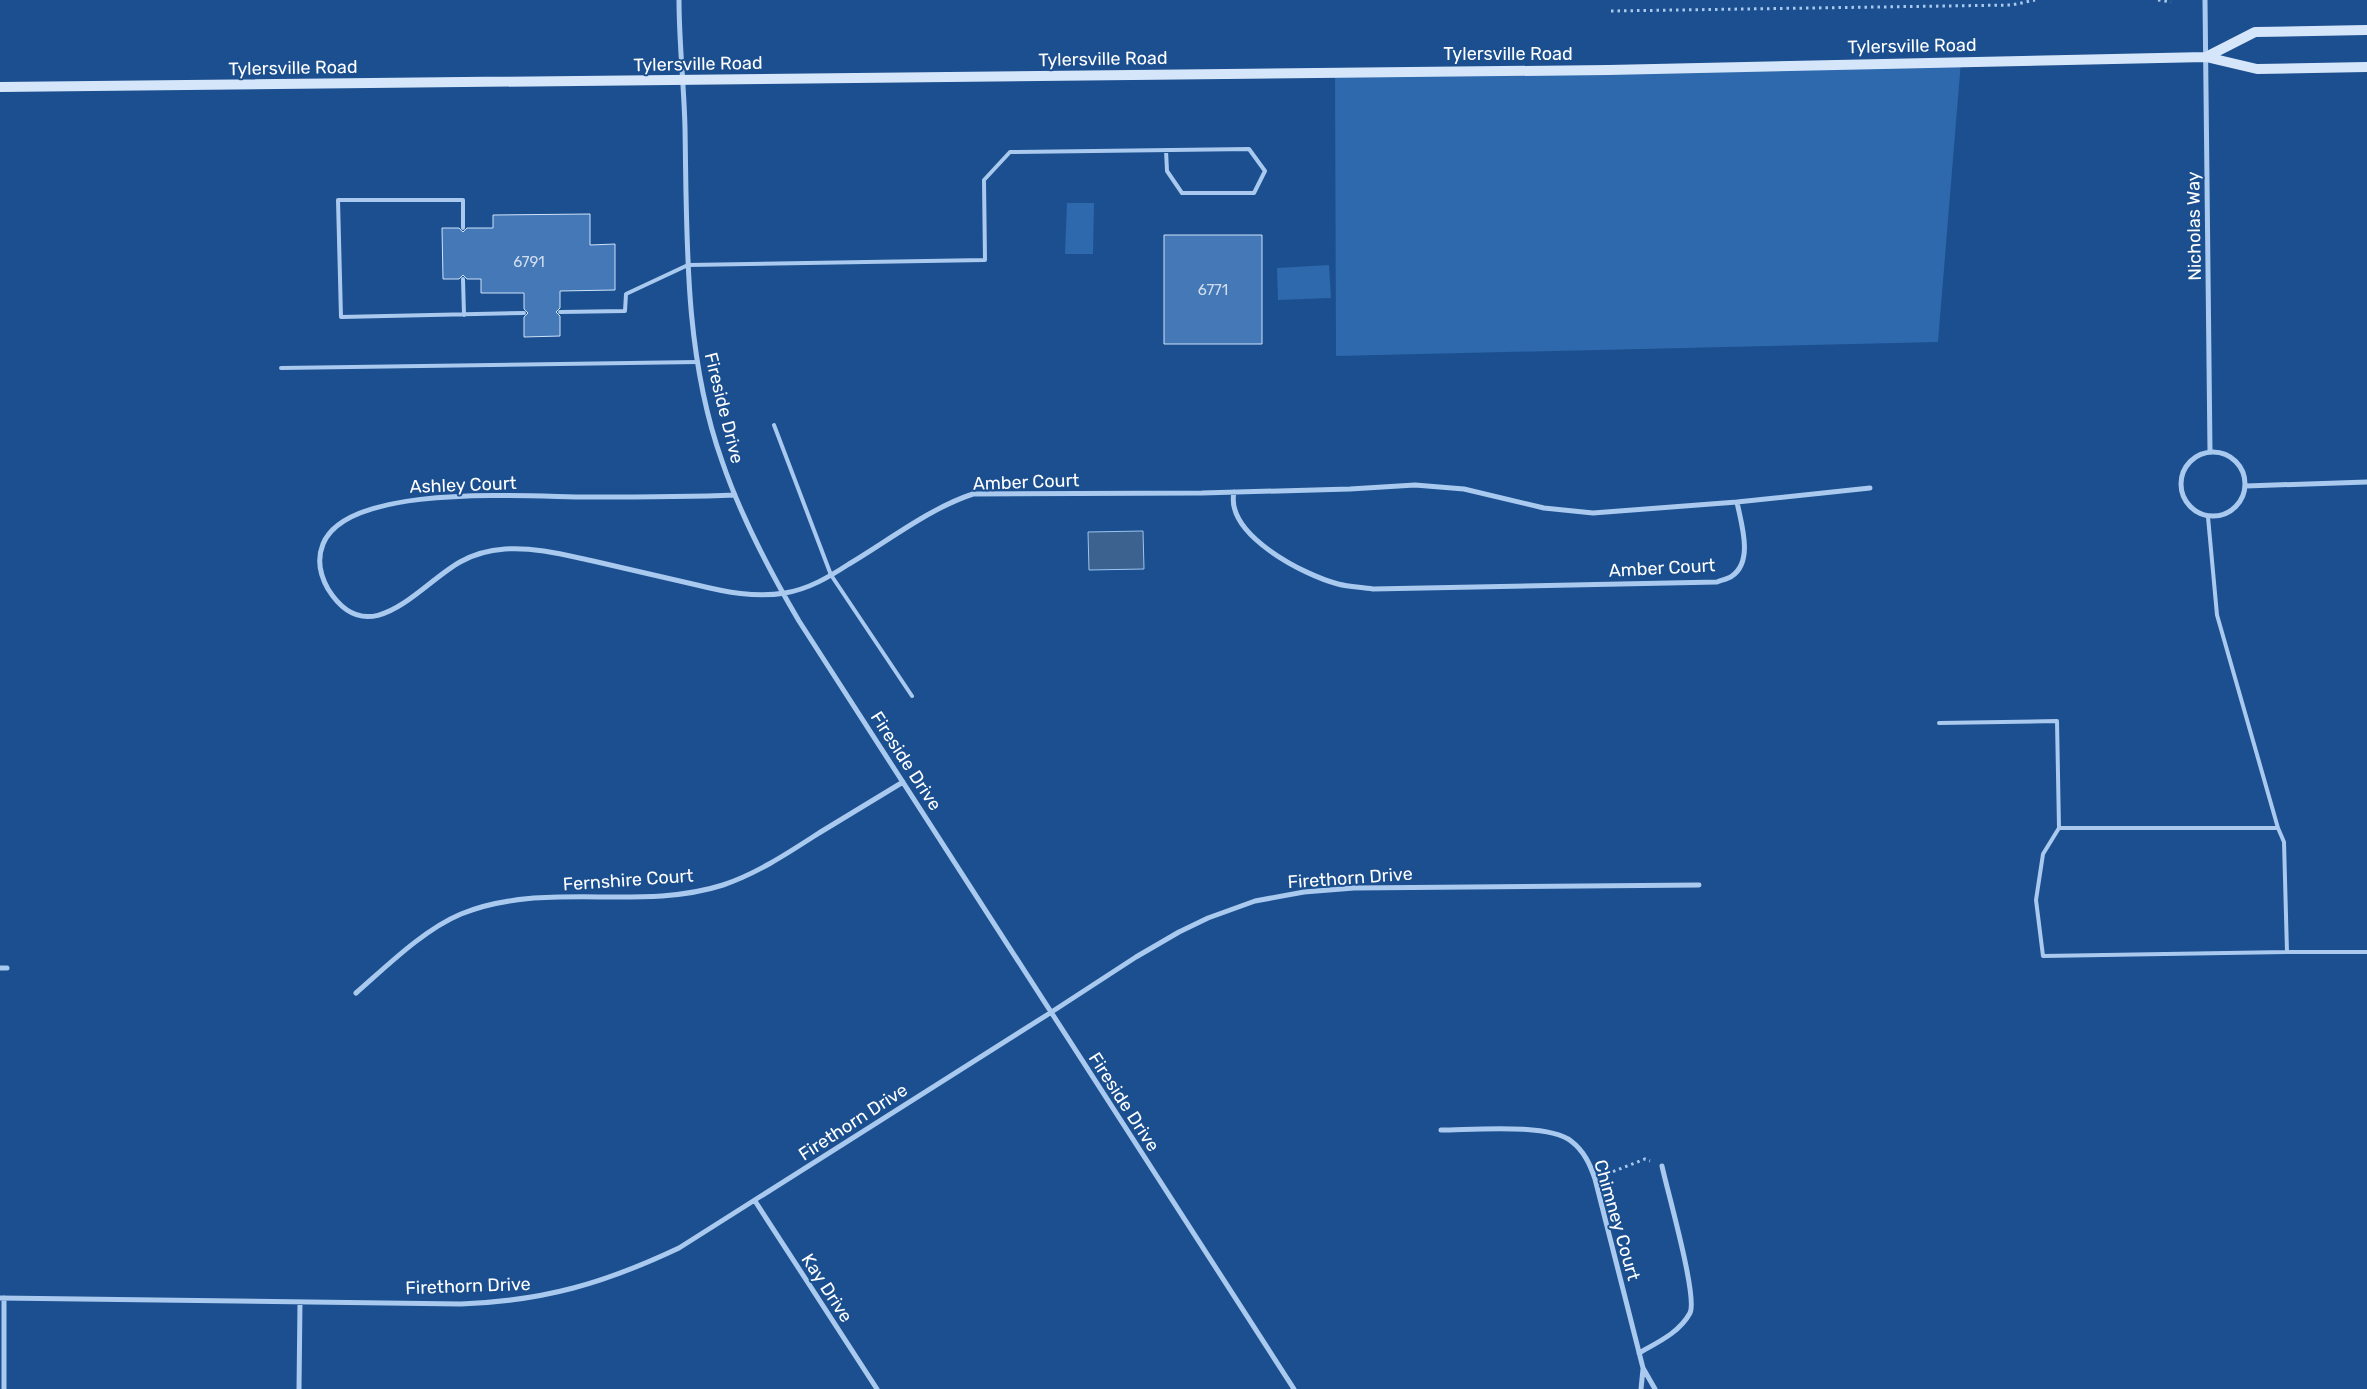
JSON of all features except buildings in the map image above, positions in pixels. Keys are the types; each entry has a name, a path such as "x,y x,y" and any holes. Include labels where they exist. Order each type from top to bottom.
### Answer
{"main road":[{"name":"Tylersville Road","path":"2206,57 2255,32 2367,30"},
{"name":"Tylersville Road","path":"0,87 1608,70 2206,57 2257,69 2367,67"}],"street":[{"name":"Fireside Drive","path":"679,0 679,32 684,81 691,318 700,382 721,460 745,521 783,594 1050,1013 1294,1389"},
{"name":"Nicholas Way","path":"2205,0 2210,452"},
{"path":"2210,452 2226,455 2239,465 2244,475 2246,486 2238,506 2229,513 2208,517 2190,507 2184,499 2181,489 2184,469 2199,455 2210,452"},
{"path":"2246,486 2367,482"},
{"name":"Amber Court","path":"783,594 803,589 831,575 943,507 973,494 1234,492 1415,485 1464,489 1544,508 1593,513 1642,511 1737,502 1744,547 1742,563 1732,576 1717,582 1372,588 1324,580 1266,550 1241,522 1232,501 1234,492"},
{"path":"1737,502 1870,488"},
{"name":"Ashley Court","path":"735,495 447,497 398,501 366,510 338,526 326,538 320,552 320,569 325,584 334,598 346,610 361,617 376,617 392,611 458,563 473,556 505,549 554,552 725,591 783,594"},
{"name":"Fernshire Court","path":"356,993 406,950 447,921 462,914 509,901 658,895 723,885 754,873 903,782"},
{"name":"Firethorn Drive","path":"2,1298 462,1304 542,1297 589,1285 636,1269 701,1236 1136,957 1179,932 1208,918 1255,901 1304,892 1354,888 1699,885"},
{"path":"0,968 7,968"},
{"name":"Chimney Court","path":"1441,1130 1539,1130 1555,1133 1570,1140 1581,1150 1595,1179 1643,1368 1655,1389"},
{"path":"1639,1353 1676,1331 1691,1312 1691,1290 1662,1166"},
{"name":"Kay Drive","path":"755,1201 876,1389"},
{"path":"2,1298 4,1389"},
{"path":"299,1389 300,1302"},
{"name":"Chimney Court","path":"1641,1389 1643,1368"}],"lane":[{"path":"560,312 625,311 626,294 688,265 985,260 984,180 1010,152 1166,150 1249,149 1265,171 1254,192 1182,192 1167,171 1166,150"},
{"path":"463,228 464,200 338,200 341,317 524,313"},
{"path":"464,279 464,315"},
{"path":"281,368 698,362"},
{"path":"774,425 831,575 912,696"},
{"path":"2208,517 2217,615 2278,828 2284,842 2287,952"},
{"path":"1939,723 2057,721 2059,828 2043,854 2036,900 2043,956 2367,952"},
{"path":"2059,828 2278,828"}],"path":[{"path":"1612,10 2012,5 2035,0"},
{"path":"2158,0 2171,2"},
{"path":"1595,1179 1645,1159 1662,1166"}],"shaded area":[{"path":"1961,61 1938,342 1336,356 1335,72"},
{"path":"1067,203 1094,203 1093,254 1065,254"},
{"path":"1329,265 1331,298 1278,300 1277,268"},
{"path":"1143,531 1144,569 1089,570 1088,532"}]}
